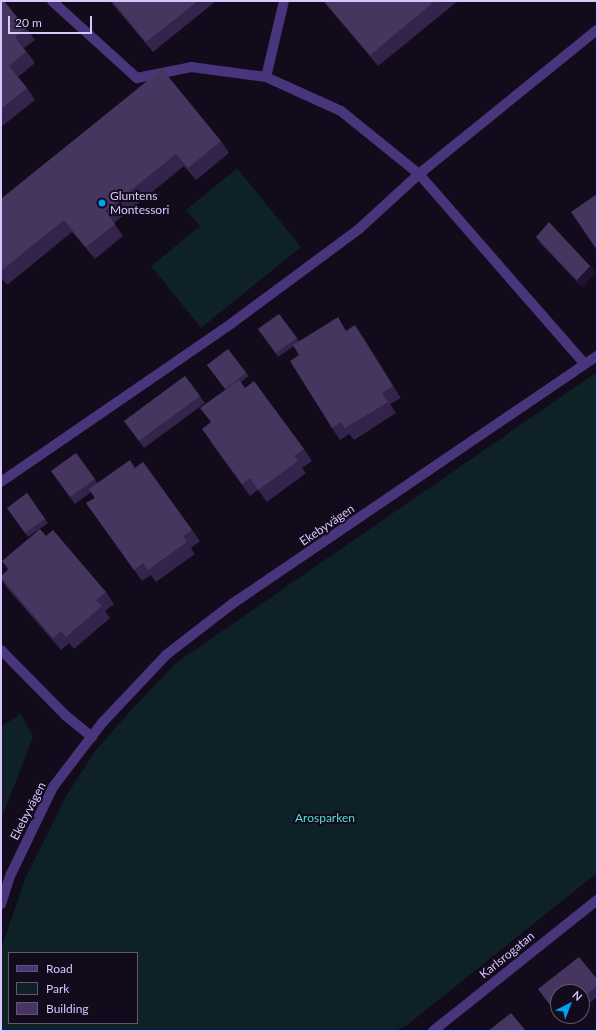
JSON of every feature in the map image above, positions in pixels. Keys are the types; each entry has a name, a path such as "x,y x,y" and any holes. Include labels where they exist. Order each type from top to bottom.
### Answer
{"street":[{"path":"52,1 137,78 191,67 266,77 341,111 419,174 585,364"},
{"path":"266,77 284,1"},
{"path":"1,482 238,318 359,229 419,174 597,30"},
{"name":"Ekebyvägen","path":"1,904 11,874 53,787 92,737 166,655 232,604 597,356"},
{"path":"1,650 65,715 92,737"},
{"name":"Karlsrogatan","path":"433,1031 597,900"}],"green space":[{"path":"237,168 301,247 201,328 151,266 200,226 186,210"},
{"name":"Arosparken","path":"597,372 597,873 406,1026 394,1031 1,1031 1,949 25,879 66,796 96,750 132,709 176,663"},
{"path":"21,714 33,737 1,820 1,726"}],"building":[{"path":"1,1 4,1 26,28 15,37 26,52 9,66 27,88 1,109"},
{"path":"112,1 198,1 146,42"},
{"path":"324,1 435,1 370,55"},
{"path":"162,69 221,141 188,168 176,154 105,211 115,224 86,247 64,220 1,271 1,197 2,198"},
{"path":"597,194 597,250 571,212"},
{"path":"549,222 590,266 577,280 536,237"},
{"path":"279,314 297,338 276,353 258,329"},
{"path":"338,317 346,331 355,325 393,386 382,393 388,402 345,428 341,422 332,428 290,361 299,355 293,345"},
{"path":"228,349 246,373 225,389 207,365"},
{"path":"185,376 200,396 139,441 124,421"},
{"path":"239,380 245,388 254,381 304,449 294,456 298,461 258,490 250,478 242,484 202,429 211,422 200,408"},
{"path":"76,453 95,479 70,497 51,471"},
{"path":"130,460 135,468 143,462 192,530 183,536 187,542 148,570 143,563 134,570 86,503 95,498 89,489"},
{"path":"27,493 45,519 25,533 7,508"},
{"path":"40,529 46,536 53,530 106,592 96,600 102,606 66,637 61,631 53,638 1,578 1,576 9,569 2,561"},
{"path":"579,957 597,979 597,986 590,992 590,984 550,984 550,1005 538,989"},
{"path":"511,1013 526,1031 488,1031"}],"place":[{"name":"Gluntens Montessori","path":"102,203"}]}
